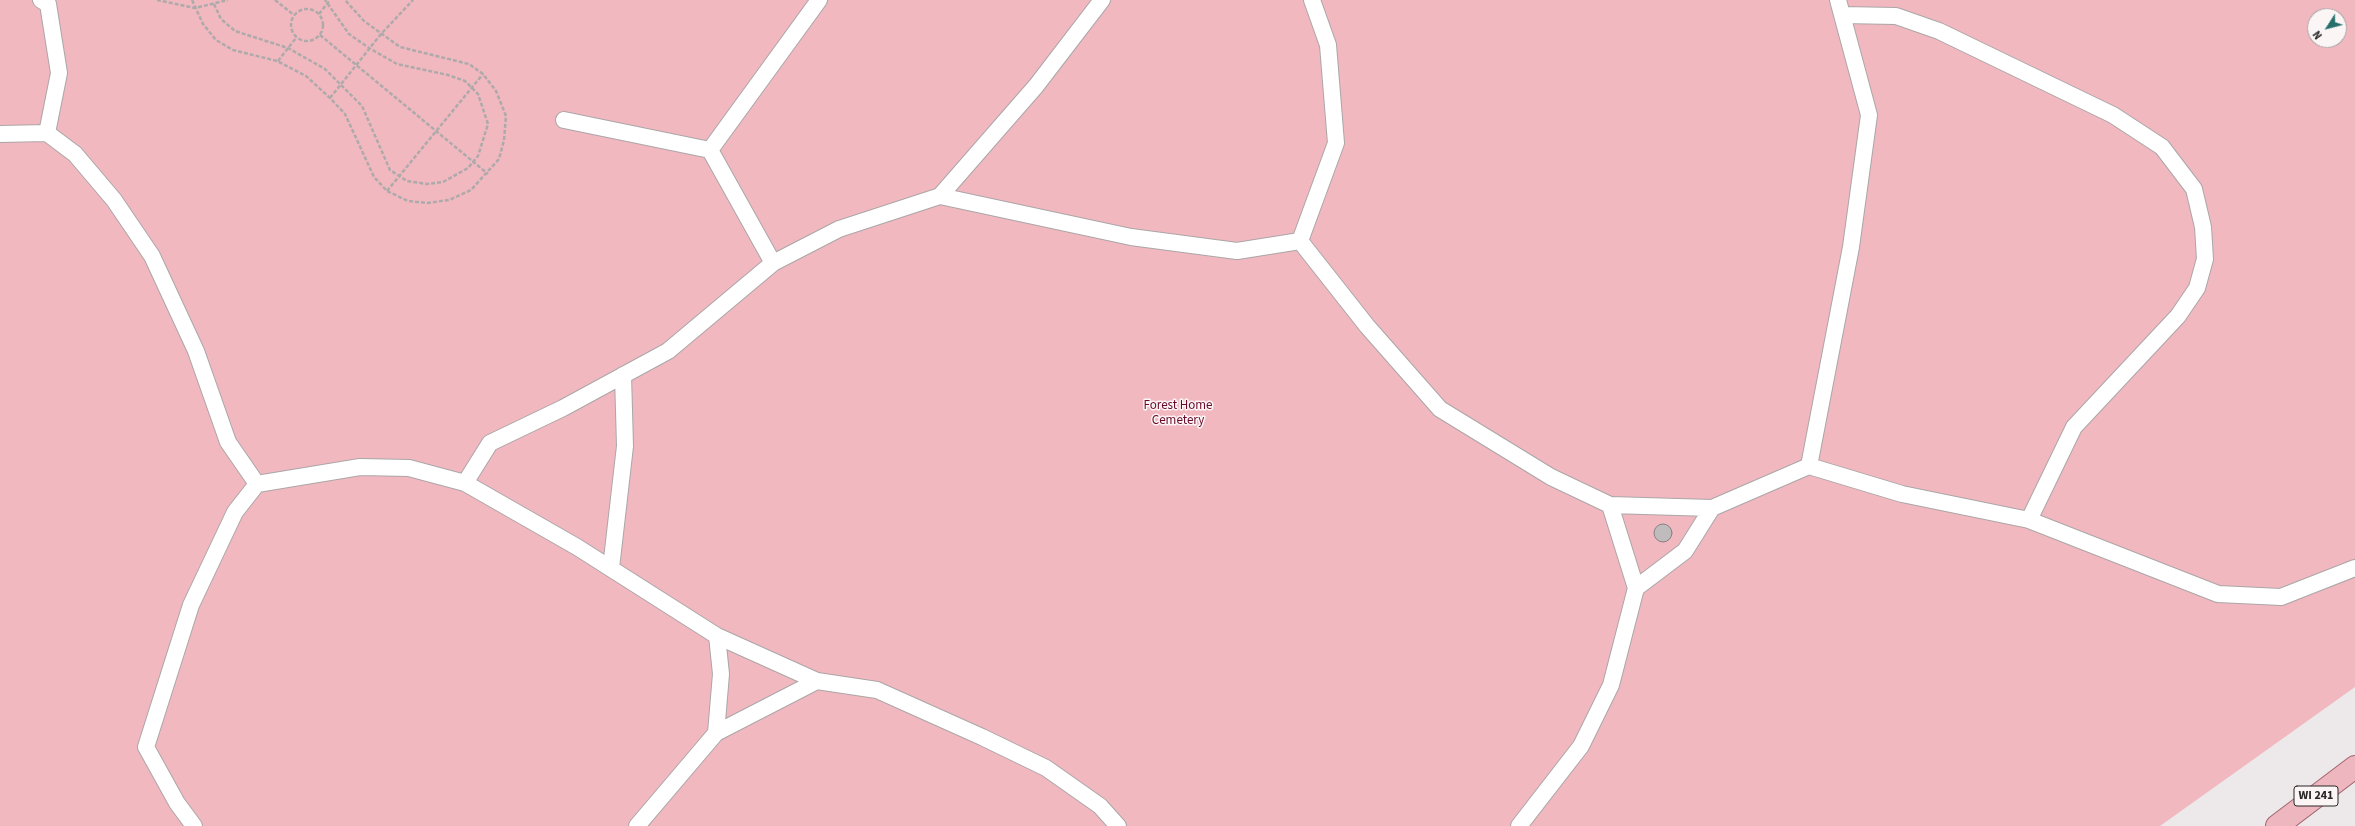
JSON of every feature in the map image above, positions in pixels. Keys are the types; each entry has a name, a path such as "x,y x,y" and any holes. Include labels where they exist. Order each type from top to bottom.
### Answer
{"main road":[{"name":"WI 241","path":"2277,826 2355,766"}],"lane":[{"path":"41,0 48,4 59,73 47,133"},
{"path":"710,150 819,0"},
{"path":"940,196 1036,86 1102,0"},
{"path":"1300,241 1336,143 1328,45 1312,0"},
{"path":"1809,466 1851,247 1869,115 1840,7 1896,16 1939,31 2048,82 2113,115 2162,147 2194,189 2203,227 2205,259 2197,288 2178,316 2074,427 2029,520"},
{"path":"564,120 710,150 773,263"},
{"path":"0,134 47,133 75,154 114,200 152,256 196,351 228,442 257,484"},
{"path":"465,484 490,443 563,408 668,351 773,263 839,229 940,196 1131,237 1237,251 1300,241"},
{"path":"1300,241 1366,326 1440,409 1551,477 1610,505 1712,508 1809,466 1902,494 2029,520 2218,594 2281,597 2355,568"},
{"path":"611,568 624,446 623,375"},
{"path":"194,826 177,803 146,747 191,605 235,512 257,484 360,467 409,468 465,484 611,568 718,636 817,681 877,690 989,740 1046,768 1100,806 1118,826"},
{"path":"1519,826 1581,746 1611,686 1636,588 1610,505"},
{"path":"1636,588 1685,551 1712,508"},
{"path":"716,733 721,674 718,636"},
{"path":"637,826 716,733 817,681"}],"path":[{"path":"157,0 195,8 228,0"},
{"path":"192,0 203,24 216,40 233,50 277,61 306,76 330,98 349,120 374,177 387,191 408,201 427,203 449,200 471,190 488,174 499,159 504,140 506,116 496,91 483,74 469,64 400,47 364,21 345,0"},
{"path":"275,0 294,15"},
{"path":"214,4 221,19 235,31 288,48 325,68 362,106 390,170 407,182 427,184 443,182 459,175 473,162 484,141 488,124 478,94 465,82 448,75 397,64 370,48 350,34 325,0"},
{"path":"319,14 330,0"},
{"path":"330,98 381,34 413,0"},
{"path":"303,9 314,11 319,14 323,25 320,35 311,41 301,41 296,38 290,30 291,20 294,15 303,9"},
{"path":"320,35 488,174"},
{"path":"277,61 296,38"},
{"path":"387,191 483,74"}],"green space":[{"name":"Forest Home Cemetery","path":"0,0 2355,0 2355,687 2160,826 0,826"}],"building":[{"path":"1663,524 1667,525 1671,529 1671,537 1667,541 1663,542 1659,541 1655,537 1654,533 1655,529 1659,525"}]}
